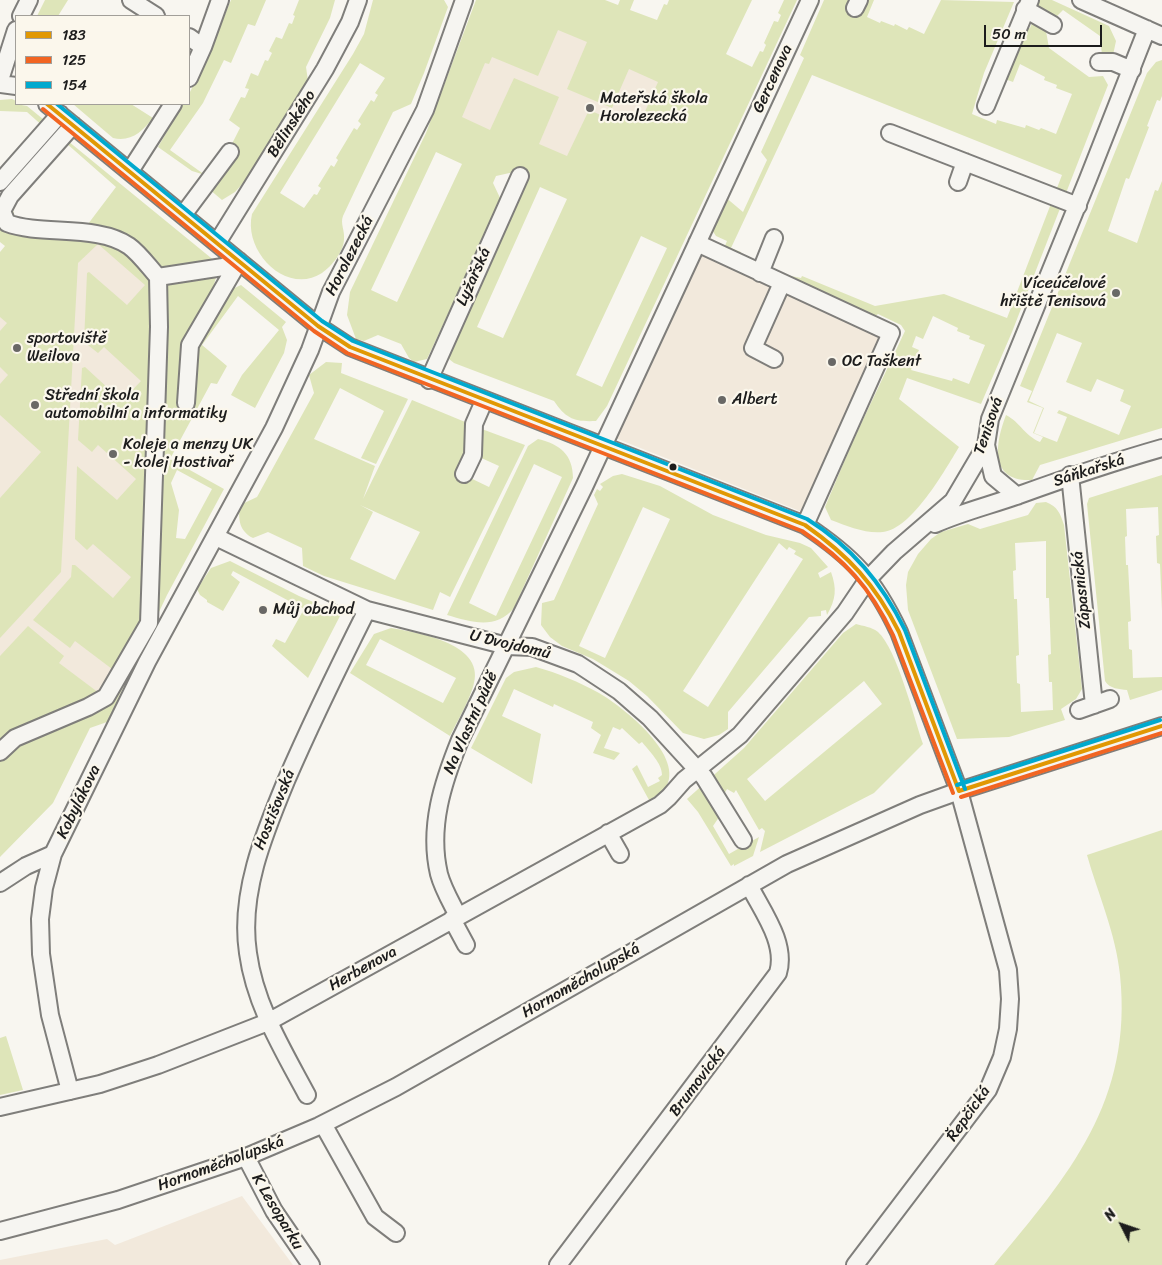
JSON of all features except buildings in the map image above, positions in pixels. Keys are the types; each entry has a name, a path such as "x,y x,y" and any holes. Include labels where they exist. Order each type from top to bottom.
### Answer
{"street":[{"path":"22,15 29,0"},
{"path":"131,0 154,15"},
{"path":"190,76 204,47 220,0"},
{"name":"Bělinského","path":"217,243 325,69 350,22 358,0"},
{"name":"Horolezecká","path":"216,537 274,428 310,350 331,292 425,110 464,0"},
{"name":"Gercenova","path":"506,646 602,446 810,0"},
{"path":"1082,0 1162,36"},
{"path":"986,106 1027,5 1053,25"},
{"name":"Tenisová","path":"697,769 740,735 844,613 868,579 894,552 953,501 986,445 990,418 1078,206 1147,29"},
{"path":"15,33 0,82 15,86"},
{"path":"190,39 204,47"},
{"path":"1098,62 1113,62 1132,70"},
{"path":"130,171 172,105"},
{"path":"0,182 53,109"},
{"name":"Řepčická","path":"53,109 318,326 350,347 429,380 805,525 839,548 868,579 887,607 899,632 959,791 1008,970 1009,1014 1005,1042 997,1071 984,1096 855,1265"},
{"path":"0,752 15,738 88,707 106,697 149,622 159,326 158,277 129,246 115,239 44,228 21,229 7,223 2,210 10,196 73,125"},
{"path":"890,133 1078,206"},
{"path":"184,215 230,152"},
{"path":"958,182 965,162"},
{"name":"Lyžařská","path":"429,380 520,176"},
{"path":"760,273 774,238"},
{"path":"697,243 891,333 805,525"},
{"path":"158,277 223,267 239,261"},
{"path":"186,403 190,345 239,261"},
{"path":"774,359 753,348 782,283"},
{"path":"464,474 473,454 474,424 484,401"},
{"path":"986,445 994,476 1017,496"},
{"name":"Sáňkařská","path":"917,532 959,513 1017,496 1070,475 1162,448"},
{"name":"Zápasnická","path":"1070,475 1086,707 1110,699"},
{"name":"U Dvojdomů","path":"216,537 367,610 506,646 532,647 578,664 619,691 650,718 697,769 742,840"},
{"name":"Kobylákova","path":"70,1091 50,1015 41,954 40,919 44,888 53,857 147,662 216,537"},
{"name":"Hostišovská","path":"307,1096 268,1022 255,986 247,946 250,895 258,852 303,740 367,610"},
{"name":"Na Vlastní půdě","path":"466,945 442,884 438,867 435,839 438,807 445,779 460,740 506,646"},
{"name":"Hornoměcholupská","path":"0,1231 118,1200 246,1157 323,1124 396,1087 787,864 920,805 1162,726"},
{"name":"Herbenova","path":"0,1107 70,1091 158,1065 268,1022 660,805 697,769"},
{"path":"608,833 620,854"},
{"path":"0,883 26,866 53,857"},
{"name":"Brumovická","path":"558,1265 778,973 780,958 777,942 749,885"},
{"path":"323,1124 375,1218 396,1233"},
{"name":"K Lesoparku","path":"246,1157 274,1211 311,1265"}],"shaded area":[{"name":"Mateřská škola Horolezecká","path":"483,0 702,60 680,230 437,121"},
{"name":"Koleje a menzy UK - kolej Hostivař","path":"38,152 40,153 12,205 15,219 85,228 155,272 124,679 0,763 0,308 18,243 7,188"},
{"path":"706,239 826,299 900,331 815,517 615,438"},
{"path":"242,1196 293,1265 0,1265 0,1260 107,1239 115,1245"}],"green space":[{"path":"45,0 68,0 59,15 38,15"},
{"path":"231,0 266,0 255,26 248,24 231,63 224,60 203,103 170,150 205,175 192,171 158,147 182,105 190,105 190,92 210,51"},
{"path":"299,0 335,0 330,18 306,67 308,81 246,180 235,192 222,200 209,189 240,128 229,120 241,97 245,98 249,89 245,88 251,73 258,76 265,60 268,61 272,53 269,51 276,37 282,39 289,23 292,24 295,16 293,15"},
{"path":"373,0 444,0 448,7 411,104 393,112 343,216 344,239 340,253 322,273 309,279 295,279 282,274 270,266 261,255 254,242 251,228 252,214 364,34","holes":["360,63 385,78 375,93 378,95 374,102 371,100 358,121 361,124 357,130 354,128 336,158 338,160 334,167 331,165 318,186 321,188 317,195 314,194 304,208 280,193"]},
{"path":"476,0 605,0 618,5 620,0 634,0 630,10 657,20 664,4 667,5 669,0 752,0 726,54 752,67 760,51 763,52 766,45 764,43 774,21 778,22 781,15 778,13 784,0 797,0 607,406 596,421 582,421 567,416 554,401 454,363 449,359 453,339 514,172 496,176 493,183 501,200 427,359 414,362 409,358 401,344 378,335 364,341 356,339 347,315 350,292 426,133","holes":["558,30 587,42 567,89 612,108 629,69 658,82 640,123 619,115 615,121 589,110 567,156 539,144 559,97 514,78 490,130 462,117 485,63 489,64 492,57 538,76","436,152 462,164 397,302 371,290","540,187 567,199 503,338 477,327","641,236 667,248 602,387 576,375"]},
{"path":"824,0 850,0 847,8 860,14 867,0 874,0 867,17 880,23 881,21 894,26 895,24 907,30 909,27 924,34 941,0 1014,2 984,73 972,114 996,124 997,120 1025,128 1026,125 1039,130 1041,128 1056,134 1072,94 1056,88 1057,85 1044,80 1045,77 1020,64 1013,82 1005,79 1032,23 1046,31 1049,48 1089,77 1103,76 1108,85 1012,332 981,404 907,378 899,399 959,447 927,497 916,510 905,521 883,532 863,531 831,520 825,507 852,443 905,331 901,325 878,314 874,317 784,278 786,275 801,278 802,276 875,306 944,294 1007,318 1062,175 812,75 731,248 741,252 740,257 724,248 727,241 716,236 712,230 724,196 743,212 767,160 761,152 804,58 800,55","holes":["933,316 958,328 957,331 970,336 969,339 985,345 969,384 953,378 952,381 911,370 919,350 912,347 916,336 923,339"]},
{"path":"1040,0 1052,0 1109,26 1116,41 1113,55 1102,55 1100,36 1063,10 1057,16 1053,14 1050,18 1036,7"},
{"path":"1162,60 1162,96 1160,101 1157,100 1147,126 1149,127 1129,179 1126,178 1108,231 1137,243 1155,190 1158,191 1162,181 1162,428 1040,465 1032,480 1018,479 1008,475 1002,468 999,459 999,438 1002,426 1006,415 1040,442 1043,437 1033,433 1043,408 1027,402 1032,391 1020,386 1147,73 1156,62","holes":["1057,333 1082,343 1066,382 1091,392 1097,379 1124,390 1120,401 1131,406 1119,435 1059,410 1057,413 1067,417 1057,442 1034,433 1044,408 1029,401"]},
{"path":"12,99 15,100 15,105 27,106 60,133 12,205 15,219 85,228 116,187 66,143 68,141 216,262 217,273 213,289 226,292 241,285 286,322 282,327 287,340 284,353 255,408 231,395 242,375 279,330 238,296 202,345 227,366 217,384 211,383 170,459 224,489 167,595 107,722 90,728 53,803 0,857 0,656 28,626 64,656 59,663 99,693 116,672 75,641 70,648 33,620 71,577 72,565 75,565 113,598 131,577 93,544 87,550 75,539 77,466 117,500 136,479 98,445 92,452 78,440 82,368 85,367 122,401 141,381 104,347 98,353 84,342 87,273 89,272 127,305 145,285 98,244 78,263 61,572 0,638 0,498 41,452 0,415 0,384 8,375 0,367 0,331 7,323 0,317 0,252 5,246 0,242 0,198 54,136 27,112 0,111 0,100","holes":["177,470 212,489 185,539 176,538 179,510 171,483"]},
{"path":"74,105 133,105 153,118 136,135 125,139 113,138"},
{"path":"326,362 342,363 341,373 408,399 376,464 361,458 384,411 340,388 314,439 375,466 363,499 412,400 470,424 462,474 489,487 499,466 477,456 479,428 525,445 450,597 440,592 433,610 324,576 303,566 302,548 268,532 253,538 242,528 239,515 240,505 257,497 314,393 309,375","holes":["360,505 420,532 395,580 350,559 373,512"]},
{"path":"538,439 559,447 571,463 573,478 514,608 507,615 491,622 474,622 447,615 528,446","holes":["534,464 562,477 496,616 469,603"]},
{"path":"622,474 660,486 713,515 766,535 800,543 811,548 828,567 818,573 820,578 831,572 835,594 827,615 826,610 821,611 821,616 809,617 728,712 728,729 719,735 704,739 683,733 647,696 629,681 593,659 562,646 550,637 541,625 542,603 554,600 598,504 594,495 597,489 600,491 603,487 600,484 613,476","holes":["643,507 670,519 605,658 579,646","779,543 787,550 789,547 796,551 794,554 803,559 708,707 683,691"]},
{"path":"1162,475 1162,611 1160,564 1157,563 1158,507 1126,509 1126,565 1128,565 1131,621 1128,622 1129,649 1132,650 1133,678 1162,677 1162,690 1130,700 1127,690 1112,687 1105,681 1087,504 1089,498"},
{"path":"1046,502 1056,508 1064,525 1082,689 1076,699 1061,709 1065,720 1009,737 957,739 908,610 906,585 908,572 918,554 931,539 941,532 968,524 980,529 1028,515 1036,503","holes":["1046,541 1046,598 1049,598 1051,654 1048,655 1049,682 1052,682 1053,710 1021,712 1016,656 1019,655 1017,599 1014,599 1015,543"]},
{"path":"230,561 299,596 335,611 340,616 308,678 272,646 276,639 285,643 304,609 233,571 231,575 240,582 223,611 207,602 200,595 197,589 211,568"},
{"path":"856,624 876,630 885,641 898,668 923,744 874,793 760,852 765,831 762,828 759,830 736,790 734,793 727,789 723,796 728,804 713,826 729,854 759,837 753,856 731,866 698,812 687,799 744,748 843,633","holes":["864,681 882,704 765,801 747,779"]},
{"path":"391,628 418,633 448,643 471,660 475,672 473,687 450,736 350,673 374,634","holes":["380,639 456,678 443,703 366,665"]},
{"path":"536,667 568,678 599,693 623,709 636,721 660,748 667,762 669,776 665,789 649,800 632,769 637,765 648,787 660,781 658,778 662,775 660,766 642,742 639,744 622,728 620,730 613,727 604,748 620,753 614,760 593,753 601,735 591,728 593,722 554,704 553,707 514,689 502,716 541,734 532,784 471,748 506,678 514,672"},
{"path":"1162,830 1162,1265 994,1265 1047,1199 1070,1167 1090,1134 1106,1098 1116,1061 1121,1020 1118,960 1111,929 1087,855"},
{"path":"6,1036 23,1090 0,1095 0,1038"}],"transit line":[{"name":"183","path":"48,105 318,326 350,347 805,525 821,537 860,572 890,615 899,632 959,791"},
{"name":"154","path":"58,105 322,321 353,341 807,519 823,530 852,554 864,567 896,613 905,630 965,789"},
{"name":"125","path":"43,109 314,331 347,353 802,531 817,542 844,564 855,576 884,618 893,635 953,793"},
{"name":"154","path":"957,785 1160,720"},
{"name":"183","path":"959,791 1162,726"},
{"name":"125","path":"961,797 1162,733"}],"place":[{"name":"Mateřská škola Horolezecká","path":"590,108"},
{"name":"Víceúčelové hřiště Tenisová","path":"1116,293"},
{"name":"sportoviště Weilova","path":"17,348"},
{"name":"OC Taškent","path":"832,362"},
{"name":"Albert","path":"722,400"},
{"name":"Střední škola automobilní a informatiky","path":"35,405"},
{"name":"Koleje a menzy UK - kolej Hostivař","path":"113,454"},
{"name":"Můj obchod","path":"263,610"}]}
